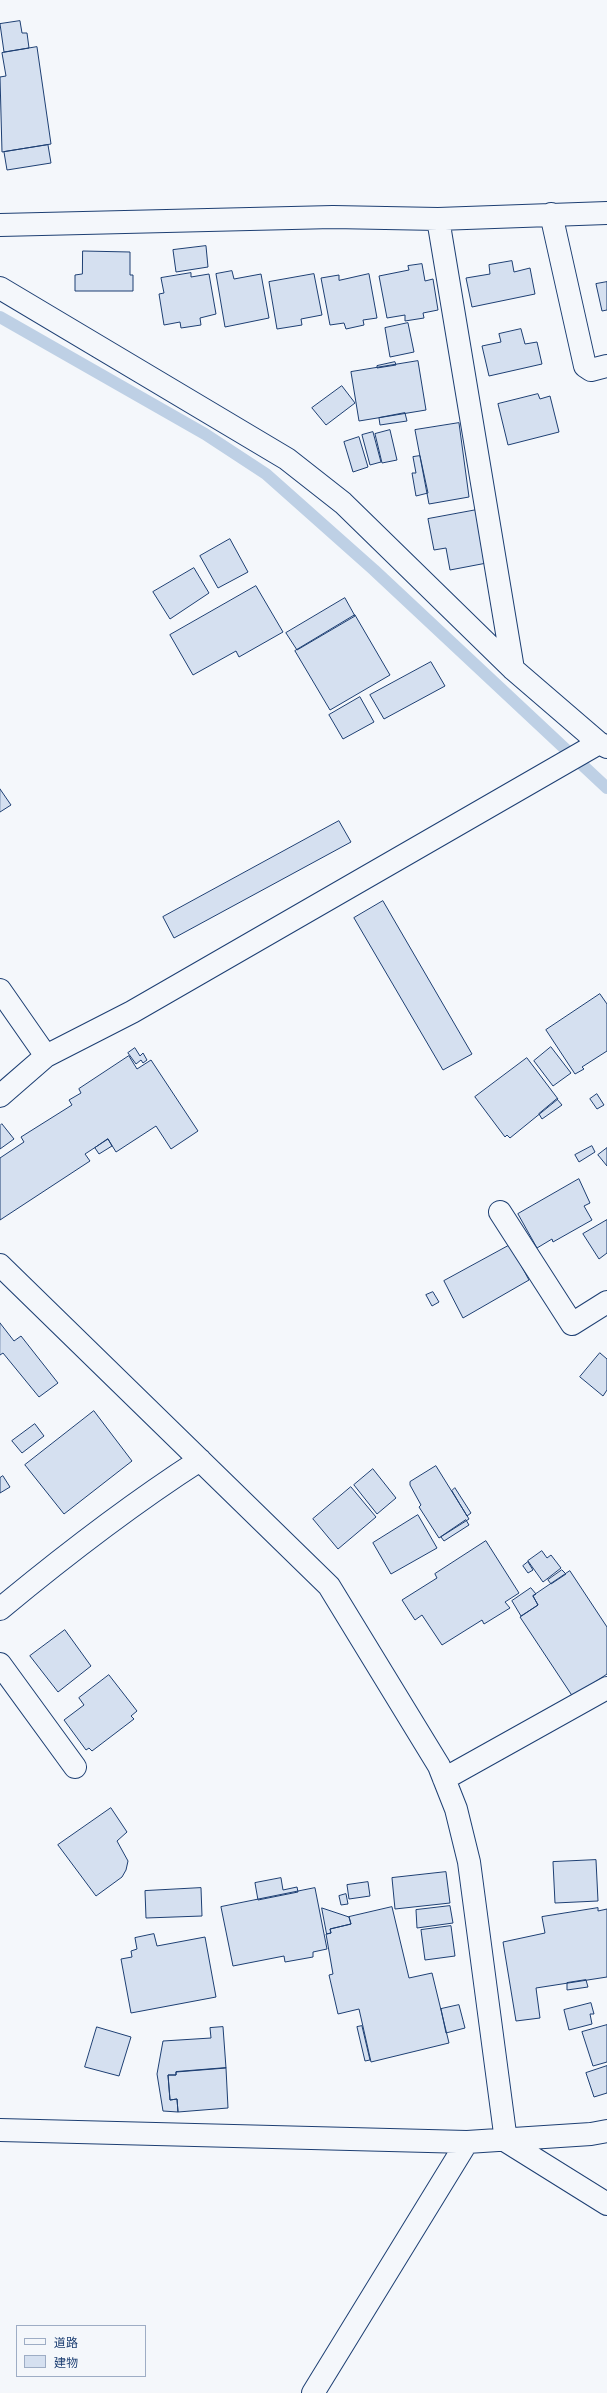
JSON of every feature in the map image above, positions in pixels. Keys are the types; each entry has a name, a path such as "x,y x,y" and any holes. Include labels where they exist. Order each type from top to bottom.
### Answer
{"street":[{"path":"0,225 325,217 438,219 551,214 607,214"},
{"path":"551,214 584,366 591,370 607,366"},
{"path":"438,219 513,669"},
{"path":"0,288 287,459 343,504 513,669 603,745 132,1012 46,1056 0,1096"},
{"path":"0,990 46,1056"},
{"path":"500,1212 572,1324 607,1302"},
{"path":"0,1265 329,1586 439,1766 456,1808 469,1862 506,2141"},
{"path":"0,1609 90,1537 163,1483 200,1460"},
{"path":"0,1664 75,1767"},
{"path":"444,1779 607,1688"},
{"path":"0,2130 467,2142 506,2141 607,2131"},
{"path":"506,2141 607,2204"},
{"path":"313,2393 467,2142"}],"building":[{"path":"20,21 22,33 27,33 29,48 4,52 0,24"},
{"path":"37,47 51,144 2,152 0,77 6,76 2,53"},
{"path":"48,145 51,163 7,170 4,152"},
{"path":"206,246 208,267 176,272 173,250"},
{"path":"83,251 130,252 130,275 133,275 133,291 75,291 75,275 82,274"},
{"path":"512,261 514,272 530,268 535,294 472,307 466,278 490,274 489,265"},
{"path":"422,264 425,281 433,279 438,310 423,313 424,318 405,321 405,315 387,318 379,276 409,270 408,266"},
{"path":"232,271 234,279 261,274 269,318 225,327 216,274"},
{"path":"191,273 191,277 209,274 216,314 200,318 201,325 181,328 180,322 164,325 159,294 164,293 161,278"},
{"path":"314,274 322,315 301,319 302,325 277,329 269,282"},
{"path":"369,274 377,318 363,320 364,325 346,329 344,323 330,325 321,278 339,275 339,280"},
{"path":"607,282 607,310 602,311 596,284"},
{"path":"408,323 414,352 390,357 385,328"},
{"path":"521,329 525,344 537,342 542,364 489,376 482,346 501,342 499,334"},
{"path":"418,361 426,410 359,421 351,372"},
{"path":"395,362 396,365 377,368 377,366"},
{"path":"342,386 355,403 326,425 312,408"},
{"path":"538,394 540,399 550,396 559,432 508,445 498,404"},
{"path":"405,413 407,421 380,425 379,418"},
{"path":"459,423 469,497 429,504 415,430"},
{"path":"390,430 397,460 382,463 375,434"},
{"path":"373,432 381,462 370,465 362,435"},
{"path":"359,437 368,467 353,472 344,442"},
{"path":"420,456 428,493 416,496 412,473 416,473 413,457"},
{"path":"482,509 492,562 450,570 446,548 434,550 428,519"},
{"path":"230,539 248,572 218,588 200,556"},
{"path":"194,568 209,593 170,619 153,592"},
{"path":"256,586 283,632 239,657 236,651 193,675 170,635"},
{"path":"345,598 355,616 297,650 286,633"},
{"path":"355,615 390,675 330,710 295,651"},
{"path":"431,662 445,686 384,719 370,695"},
{"path":"360,697 374,722 343,739 329,715"},
{"path":"0,789 11,805 0,812"},
{"path":"339,821 351,842 174,938 163,917"},
{"path":"383,901 472,1054 443,1070 354,918"},
{"path":"600,994 607,1004 607,1051 582,1067 584,1069 575,1074 546,1030"},
{"path":"551,1047 571,1073 553,1086 534,1061"},
{"path":"135,1048 140,1056 143,1053 147,1060 143,1063 141,1060 136,1064 128,1053"},
{"path":"129,1056 137,1069 151,1060 198,1131 171,1149 156,1126 116,1152 108,1139 85,1154 90,1161 0,1220 0,1158 24,1142 21,1137 72,1105 69,1100 81,1093 79,1089"},
{"path":"527,1058 558,1099 510,1138 507,1135 505,1137 475,1097"},
{"path":"597,1094 604,1105 597,1109 590,1099"},
{"path":"557,1099 562,1105 542,1119 539,1114"},
{"path":"2,1124 14,1139 0,1149 0,1126"},
{"path":"108,1139 112,1146 99,1154 95,1148"},
{"path":"592,1146 595,1152 579,1162 575,1155"},
{"path":"607,1148 607,1166 598,1155"},
{"path":"579,1179 590,1203 584,1206 592,1220 553,1242 552,1239 537,1248 518,1214"},
{"path":"607,1220 607,1253 599,1259 583,1234"},
{"path":"510,1245 529,1280 463,1318 444,1281"},
{"path":"433,1292 439,1302 432,1306 426,1295"},
{"path":"0,1323 14,1341 21,1336 58,1383 39,1397 3,1353 0,1355"},
{"path":"600,1353 607,1359 607,1390 603,1396 580,1377"},
{"path":"94,1411 132,1461 64,1514 25,1465"},
{"path":"35,1424 44,1436 22,1453 12,1441"},
{"path":"436,1466 469,1519 439,1538 419,1507 421,1505 410,1485 410,1482"},
{"path":"373,1469 396,1498 377,1514 354,1485"},
{"path":"3,1476 10,1487 0,1493 0,1478"},
{"path":"351,1487 376,1517 338,1549 313,1519"},
{"path":"455,1488 471,1513 467,1516 452,1491"},
{"path":"418,1515 437,1548 391,1574 373,1543"},
{"path":"466,1520 469,1525 444,1541 441,1537"},
{"path":"486,1541 519,1593 505,1602 510,1608 484,1624 482,1620 442,1645 422,1615 415,1620 402,1600 437,1578 435,1574"},
{"path":"542,1551 547,1558 551,1555 561,1568 543,1582 528,1561"},
{"path":"528,1562 533,1570 528,1573 523,1566"},
{"path":"562,1570 566,1574 551,1584 548,1580"},
{"path":"570,1571 607,1627 607,1674 573,1697 520,1617 538,1605 533,1596"},
{"path":"531,1588 536,1594 533,1596 538,1605 521,1616 512,1601"},
{"path":"65,1630 91,1666 58,1692 30,1656"},
{"path":"109,1675 137,1711 131,1716 134,1719 92,1751 89,1748 86,1750 64,1720 84,1705 79,1698"},
{"path":"111,1808 127,1832 117,1841 128,1861 126,1870 122,1877 96,1896 58,1845"},
{"path":"596,1860 598,1901 555,1903 553,1862"},
{"path":"446,1872 450,1903 395,1909 392,1878"},
{"path":"281,1878 283,1890 297,1887 298,1892 258,1900 255,1883"},
{"path":"368,1882 370,1896 349,1899 347,1885"},
{"path":"201,1888 202,1916 146,1918 145,1891"},
{"path":"315,1888 327,1949 313,1952 313,1957 285,1962 284,1956 233,1966 221,1907"},
{"path":"346,1894 348,1904 341,1905 339,1896"},
{"path":"450,1906 453,1923 417,1928 416,1910"},
{"path":"392,1907 409,1978 432,1973 449,2043 371,2062 359,2009 338,2014 329,1975 333,1974 326,1934 331,1933 330,1929 351,1924 349,1917"},
{"path":"322,1908 349,1917 351,1924 330,1929 331,1933 327,1934"},
{"path":"598,1908 598,1911 607,1909 607,1977 536,1988 540,2018 516,2021 503,1942 545,1933 542,1917"},
{"path":"451,1926 455,1956 425,1960 421,1930"},
{"path":"154,1934 157,1946 205,1937 216,1997 131,2013 121,1959 132,1957 131,1951 137,1949 135,1938"},
{"path":"586,1980 588,1987 567,1990 567,1983"},
{"path":"591,2003 594,2014 590,2014 592,2024 569,2030 564,2010"},
{"path":"459,2005 465,2028 446,2033 441,2009"},
{"path":"607,2025 607,2062 593,2066 582,2032"},
{"path":"362,2026 370,2060 365,2061 357,2027"},
{"path":"97,2027 131,2037 119,2076 85,2067"},
{"path":"223,2027 226,2068 176,2072 176,2075 168,2075 170,2100 177,2099 178,2112 163,2111 157,2074 163,2041 211,2038 210,2028"},
{"path":"607,2066 607,2093 594,2097 586,2073"},
{"path":"226,2068 228,2108 178,2112 177,2099 170,2100 168,2075 176,2075 176,2072"}],"waterway":[{"path":"0,317 205,434 266,474 374,570 607,788"}]}
